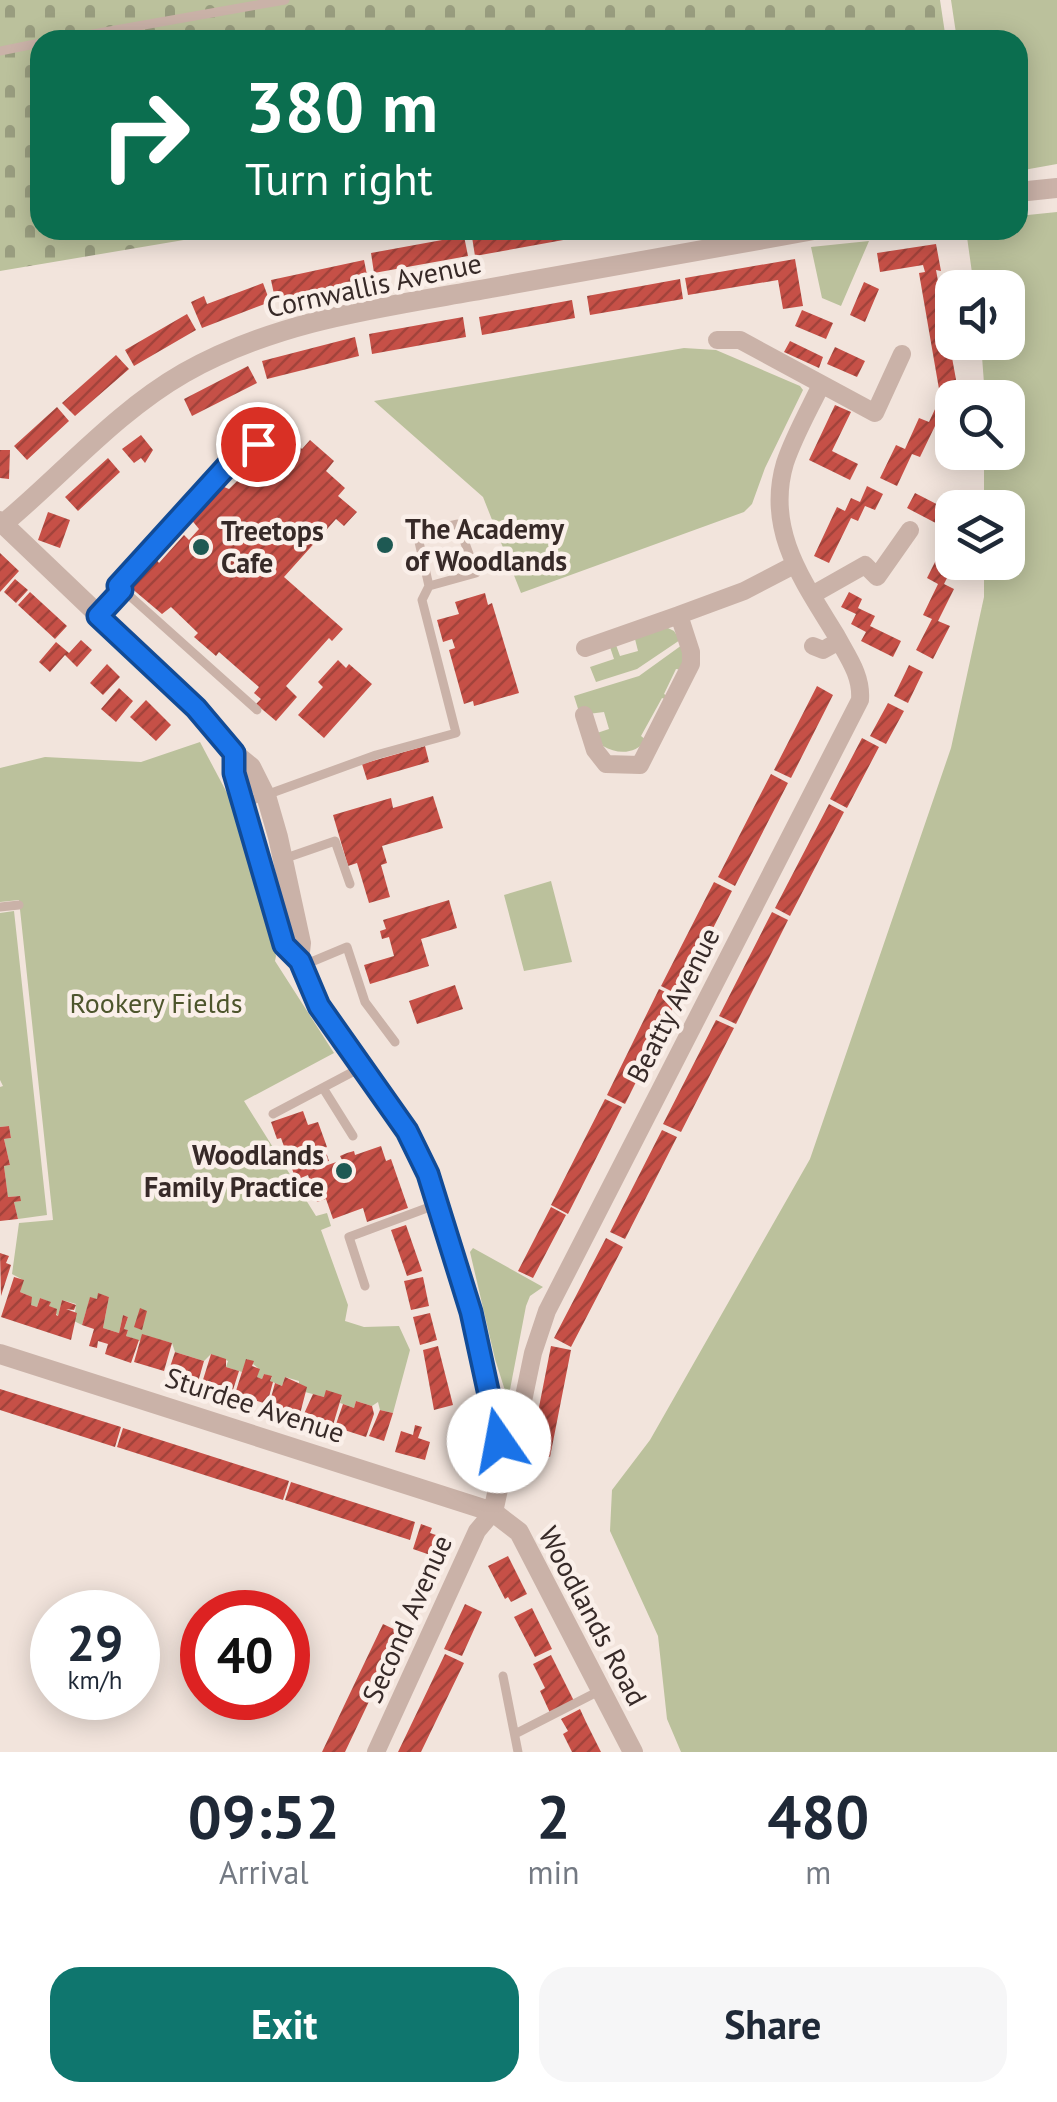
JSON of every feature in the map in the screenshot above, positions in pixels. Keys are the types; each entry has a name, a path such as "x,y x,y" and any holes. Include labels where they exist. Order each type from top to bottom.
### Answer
{"street":[{"path":"1028,191 1057,188"},
{"name":"Cornwallis Avenue","path":"1,524 149,396 196,367 256,339 340,316 759,240"},
{"path":"717,340 740,340 874,413 902,354"},
{"name":"Beatty Avenue","path":"499,1441 517,1430 533,1352 547,1311 858,703 858,677 794,564 781,527 780,492 787,457 821,385"},
{"path":"1,524 196,708 234,753 251,766 265,795 283,859 302,942 300,964"},
{"path":"812,595 864,565 877,577 910,530"},
{"path":"585,648 748,589 794,564"},
{"path":"584,715 595,750 606,764 640,765 691,664 691,652 678,615"},
{"path":"812,646 824,650 839,641"},
{"path":"234,753 234,773 284,945 300,964 319,1006 407,1131 428,1174 471,1312 499,1441 500,1480 493,1512"},
{"name":"Sturdee Avenue","path":"0,1354 493,1512"},
{"name":"Woodlands Road","path":"493,1512 519,1532 633,1752"},
{"name":"Second Avenue","path":"376,1752 477,1531 493,1512"}],"lane":[{"path":"116,30 285,0"},
{"path":"0,50 30,46"},
{"path":"257,710 118,586 238,454 277,434"},
{"path":"244,803 376,755 456,733 422,600 430,586 418,533 458,524 476,573 430,586"},
{"path":"98,616 122,590"},
{"path":"283,859 335,841 350,884"},
{"path":"0,907 19,905"},
{"path":"300,964 347,947 365,1002 395,1042"},
{"path":"273,1114 362,1066"},
{"path":"323,1088 353,1136"},
{"path":"364,1286 348,1237 438,1204"},
{"path":"502,1676 518,1752"},
{"path":"515,1734 602,1690"}],"green space":[{"path":"0,0 940,0 944,30 30,30 30,240 184,240 0,271"},
{"path":"951,0 1057,0 1057,164 1028,169 1028,30 956,30"},
{"path":"1057,212 1057,1752 681,1752 667,1719 658,1636 610,1531 612,1490 650,1440 810,1159 951,748 984,597 984,580 1025,580 1025,490 984,490 984,470 1025,470 1025,380 984,380 982,360 1025,360 1025,270 972,270 967,240 1028,240 1028,215"},
{"path":"869,241 841,306 822,298 811,247"},
{"path":"684,348 716,350 803,390 752,504 744,512 521,593 483,497 374,401"},
{"path":"666,627 680,640 637,669 596,682 590,667 614,659 610,647 616,645 620,656 638,651 635,639"},
{"path":"682,645 683,670 676,669 664,694 669,697 662,698 641,736 646,740 626,752 603,746 597,733 609,729 604,712 580,715 574,696 639,676"},
{"name":"Rookery Fields","path":"200,742 235,808 275,961 334,1053 244,1101 316,1216 327,1213 331,1226 321,1230 348,1305 345,1321 364,1327 399,1326 410,1350 393,1413 380,1410 378,1402 372,1406 356,1401 354,1408 340,1403 342,1395 324,1397 305,1392 306,1387 299,1381 285,1377 282,1386 264,1374 262,1379 257,1377 259,1369 247,1359 242,1372 226,1367 228,1361 211,1354 204,1361 175,1352 172,1343 143,1335 140,1341 126,1336 128,1317 123,1315 119,1333 103,1328 109,1297 99,1294 97,1299 90,1298 82,1325 74,1321 76,1304 62,1300 58,1316 50,1302 40,1298 37,1307 31,1305 27,1295 20,1292 23,1280 12,1274 19,1223 53,1220 19,900 0,902 0,768 45,757 141,762"},
{"path":"551,881 572,962 524,971 504,895"},
{"path":"14,911 47,1215 18,1219 14,1202 20,1201 20,1196 8,1197 4,1166 10,1165 4,1139 11,1138 9,1126 0,1127 0,913"},
{"path":"473,1248 543,1287 530,1296 526,1306 508,1400 470,1252"}],"building":[{"path":"442,240 465,240 468,256 374,273 371,253"},
{"path":"472,240 563,240 475,256"},
{"path":"936,244 941,270 935,270 935,360 952,360 956,380 937,380 919,273 925,272 923,265 880,272 877,253"},
{"path":"795,259 803,306 783,309 778,280 688,295 685,278"},
{"path":"364,260 368,280 275,299 271,280"},
{"path":"680,279 683,299 590,315 587,296"},
{"path":"864,282 879,289 865,322 850,315"},
{"path":"263,283 270,302 202,328 191,302 204,296 207,304"},
{"path":"572,300 575,318 482,335 479,317"},
{"path":"802,310 833,323 826,339 795,326"},
{"path":"187,314 196,330 134,366 125,350"},
{"path":"463,317 466,337 372,354 369,334"},
{"path":"355,337 359,356 267,379 262,361"},
{"path":"790,341 823,357 819,368 784,352"},
{"path":"835,347 865,361 857,377 827,364"},
{"path":"116,355 129,369 75,416 62,403"},
{"path":"248,366 257,383 192,416 184,399"},
{"path":"835,405 851,412 832,451 858,464 850,480 809,460"},
{"path":"57,407 69,421 27,460 14,446"},
{"path":"935,409 935,426 920,457 912,454 897,486 880,478 896,445 905,449 919,418 929,422"},
{"path":"285,434 302,449 310,440 334,461 326,471 345,488 338,496 357,512 344,526 336,519 284,577 343,629 332,641 329,638 286,686 297,697 276,721 256,704 261,699 254,693 259,687 219,652 216,656 194,637 198,633 171,607 162,614 130,587 155,558 159,563 184,535 189,540 199,529 190,518 219,485 229,489"},
{"path":"141,435 153,450 145,463 141,458 134,463 122,449"},
{"path":"0,450 10,450 9,479 0,478"},
{"path":"108,458 120,472 78,511 65,497"},
{"path":"867,486 883,494 875,510 865,506 858,521 851,518 829,563 814,556 837,507 845,511 851,498 860,502"},
{"path":"915,493 935,503 935,523 907,508"},
{"path":"48,512 70,520 60,548 38,540"},
{"path":"0,553 19,571 0,592"},
{"path":"935,562 935,580 946,580 944,584 954,589 938,621 950,626 933,659 916,650 932,619 923,615 938,584 927,578"},
{"path":"15,579 28,590 16,603 4,592"},
{"path":"30,592 67,626 55,639 18,605"},
{"path":"849,592 862,599 858,608 875,616 870,626 901,641 893,657 861,641 866,632 851,624 856,614 841,607"},
{"path":"485,593 488,605 492,603 519,693 474,706 473,701 464,704 449,650 455,648 452,639 443,642 437,620 459,614 455,602"},
{"path":"81,640 92,650 77,667 65,655 50,672 39,662 56,642 69,653"},
{"path":"338,660 346,668 349,664 372,684 324,738 298,715 323,687 318,682"},
{"path":"107,664 120,677 103,695 90,683"},
{"path":"909,665 923,672 908,703 894,696"},
{"path":"817,686 833,695 791,778 774,770"},
{"path":"119,688 133,701 116,722 101,709"},
{"path":"146,700 171,725 156,741 130,717"},
{"path":"888,703 904,711 886,744 870,736"},
{"path":"862,738 879,747 847,808 830,799"},
{"path":"425,746 429,762 367,780 362,764"},
{"path":"771,774 788,783 735,886 718,877"},
{"path":"433,796 443,828 382,846 387,863 381,865 390,897 369,903 357,863 348,866 333,815 391,798 393,808"},
{"path":"829,804 844,812 790,916 775,908"},
{"path":"714,882 732,891 679,995 661,986"},
{"path":"449,900 457,928 421,939 429,966 370,984 364,965 394,956 389,937 382,939 380,931 386,929 383,920"},
{"path":"772,912 788,920 736,1024 719,1016"},
{"path":"455,985 463,1009 417,1024 409,1001"},
{"path":"659,989 678,998 625,1104 607,1095"},
{"path":"716,1020 734,1028 681,1132 663,1124"},
{"path":"605,1099 622,1107 568,1214 551,1205"},
{"name":"Woodlands Family Practice","path":"303,1111 308,1125 318,1122 327,1147 319,1150 320,1154 326,1152 329,1161 323,1162 325,1166 342,1160 340,1156 347,1153 354,1151 355,1155 381,1146 386,1161 391,1159 408,1208 367,1222 363,1208 333,1219 326,1199 317,1202 308,1175 296,1180 271,1122"},
{"path":"9,1126 11,1138 4,1139 10,1165 4,1166 8,1197 20,1196 21,1201 14,1202 18,1219 0,1221 0,1127"},
{"path":"662,1130 677,1137 625,1239 610,1232"},
{"path":"551,1207 566,1215 533,1278 518,1271"},
{"path":"406,1225 422,1271 407,1276 391,1230"},
{"path":"606,1238 623,1247 571,1347 554,1338"},
{"path":"0,1253 9,1256 6,1263 11,1265 1,1296"},
{"path":"14,1277 24,1280 20,1292 32,1297 31,1305 37,1307 40,1298 51,1302 49,1306 57,1309 58,1316 62,1300 76,1305 74,1310 66,1309 77,1313 71,1340 1,1317"},
{"path":"423,1277 429,1306 411,1310 404,1281"},
{"path":"98,1293 109,1297 103,1328 119,1333 123,1315 128,1317 126,1336 139,1340 131,1363 105,1354 108,1344 98,1341 97,1348 89,1346 94,1329 82,1325 90,1297 97,1299"},
{"path":"140,1308 147,1311 142,1330 134,1327"},
{"path":"430,1313 437,1340 420,1345 413,1317"},
{"path":"142,1334 172,1343 164,1371 134,1362"},
{"path":"438,1346 453,1405 434,1410 423,1350"},
{"path":"551,1346 571,1350 550,1457 530,1453"},
{"path":"175,1352 204,1361 198,1382 168,1373"},
{"path":"211,1354 226,1359 226,1367 239,1371 232,1393 202,1383"},
{"path":"246,1359 254,1361 252,1366 260,1369 257,1377 272,1376 267,1404 235,1394"},
{"path":"285,1377 307,1387 300,1414 269,1405 275,1383 282,1386"},
{"path":"0,1389 121,1427 115,1447 0,1410"},
{"path":"326,1390 342,1395 333,1425 303,1416 313,1394 324,1397"},
{"path":"356,1401 372,1406 374,1414 366,1437 335,1427 343,1404 354,1408"},
{"path":"380,1410 393,1413 384,1441 369,1436"},
{"path":"415,1425 422,1427 418,1438 430,1442 425,1460 395,1452 401,1431 413,1435"},
{"path":"123,1428 289,1481 283,1500 117,1447"},
{"path":"291,1482 415,1522 410,1540 285,1500"},
{"path":"421,1524 442,1537 436,1557 413,1549"},
{"path":"508,1556 527,1594 511,1602 508,1597 505,1599 488,1566"},
{"path":"465,1604 482,1612 462,1656 444,1649"},
{"path":"532,1608 552,1649 535,1657 514,1617"},
{"path":"383,1624 402,1633 345,1752 322,1752"},
{"path":"445,1654 464,1663 421,1752 398,1752"},
{"path":"551,1655 575,1703 551,1715 540,1691 545,1688 533,1664"},
{"path":"580,1709 601,1752 572,1752 563,1734 568,1731 561,1719"}],"place":[{"name":"The Academy of Woodlands","path":"385,545"},
{"name":"Treetops Cafe","path":"201,547"},
{"name":"Woodlands Family Practice","path":"344,1171"}],"route":[{"path":"258,444 238,454 118,586 122,590 98,616 196,708 234,753 234,773 284,945 300,961 319,1006 407,1131 428,1174 471,1312 499,1441"}]}
